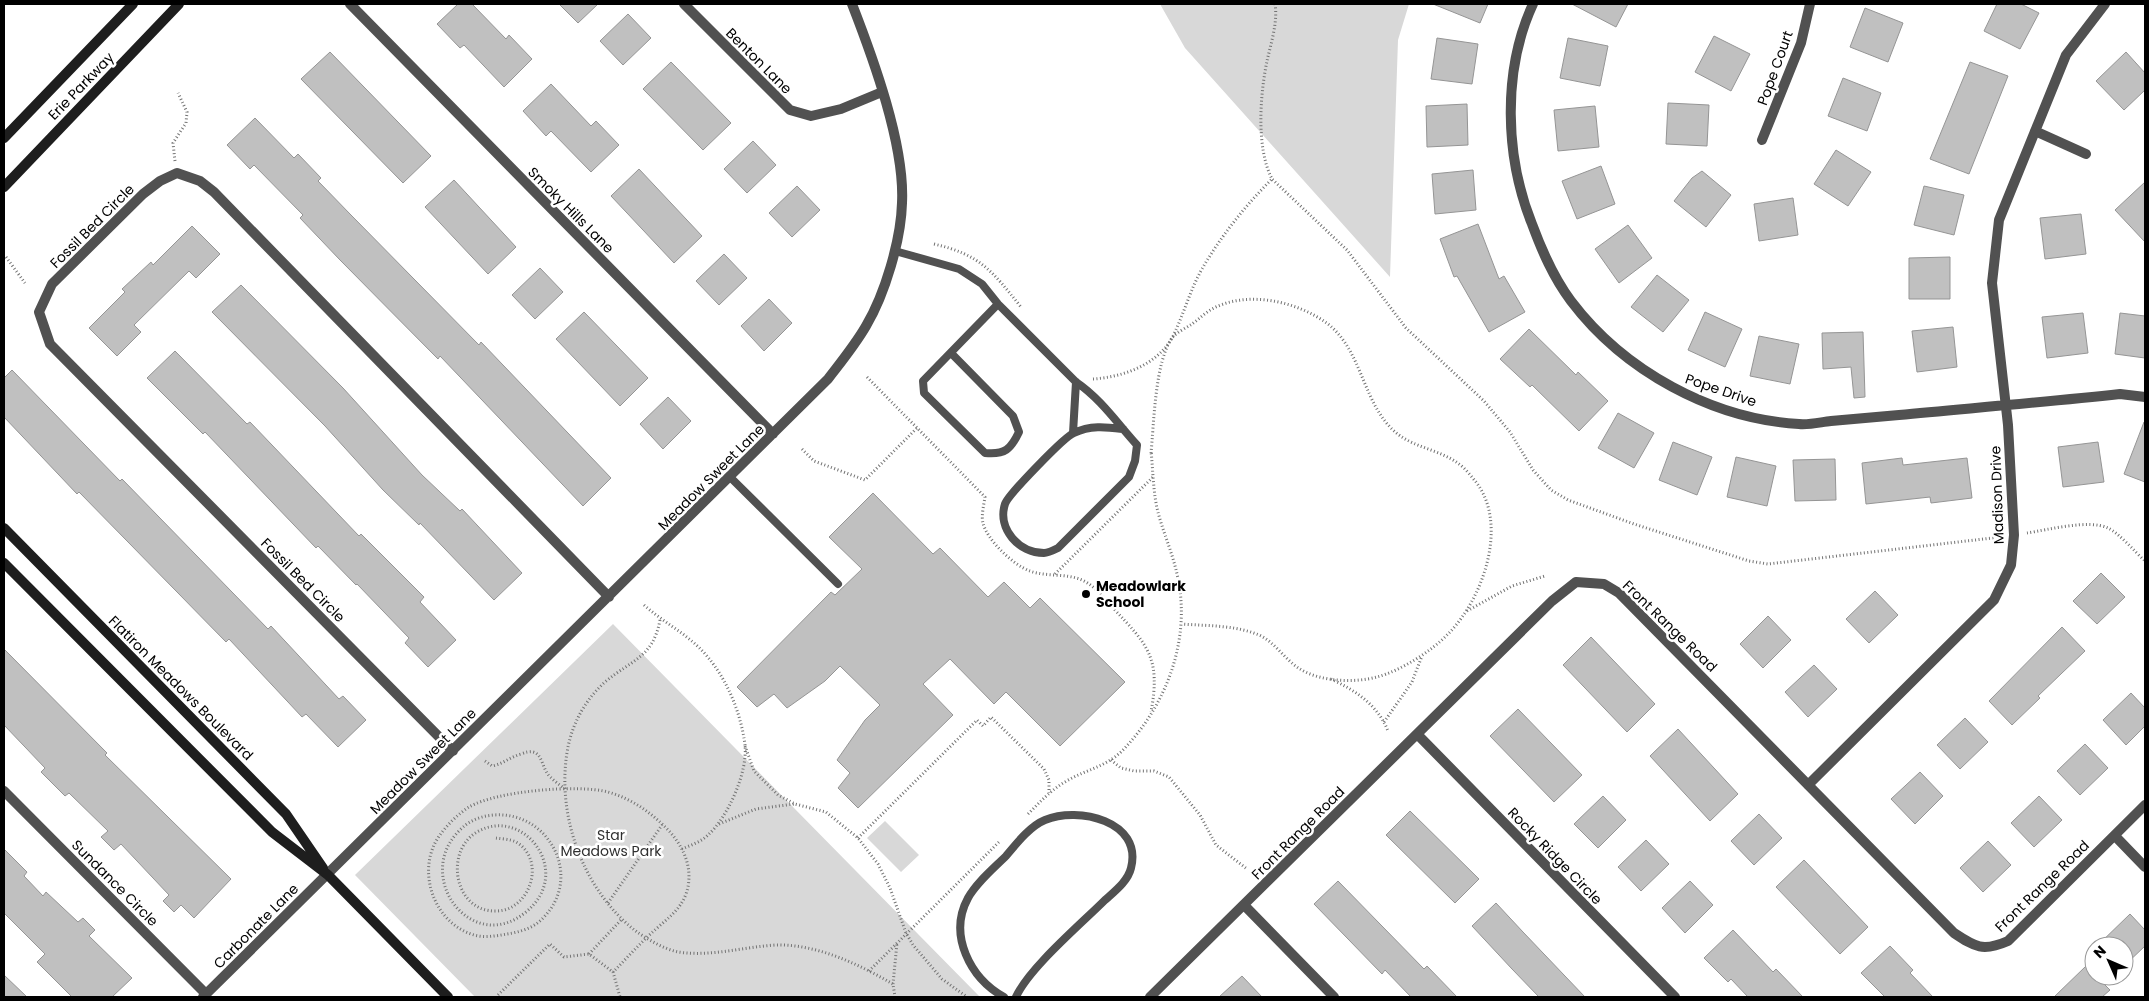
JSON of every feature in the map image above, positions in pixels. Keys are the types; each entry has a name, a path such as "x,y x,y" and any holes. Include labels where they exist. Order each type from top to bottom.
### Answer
{"street":[{"name":"Erie Parkway","path":"4,138 132,4"},
{"name":"Erie Parkway","path":"4,187 179,4"},
{"name":"Smoky Hills Lane","path":"350,4 773,434"},
{"name":"Benton Lane","path":"684,4 790,110 811,116 841,109 882,92"},
{"name":"Meadow Sweet Lane","path":"328,875 828,379 866,326 895,251 902,193 899,165 882,92 852,4"},
{"name":"Pope Drive","path":"1533,4 1528,14 1513,73 1511,137 1524,205 1547,262 1571,301 1602,335 1637,366 1692,397 1739,414 1800,424 2120,394 2145,397"},
{"name":"Pope Court","path":"1762,140 1801,43 1810,4"},
{"name":"Madison Drive","path":"1808,785 1994,600 2011,565 2014,535 2006,406 1992,283 1999,220 2066,55 2105,4"},
{"path":"2035,131 2086,154"},
{"path":"177,173 200,181 214,192 609,597"},
{"name":"Fossil Bed Circle","path":"177,173 160,181 143,194 52,284 39,312 50,344 453,751"},
{"name":"Flatiron Meadows Boulevard","path":"4,528 286,814 328,875"},
{"name":"Flatiron Meadows Boulevard","path":"4,563 272,832 328,875 448,997"},
{"name":"Front Range Road","path":"1150,997 1552,601 1576,582 1604,584 1619,593 1954,933 1974,946 1992,948 2008,941 2145,805"},
{"name":"Rocky Ridge Circle","path":"1416,734 1675,997"},
{"name":"Sundance Circle","path":"4,791 205,996"},
{"path":"2115,836 2145,867"},
{"name":"Carbonate Lane","path":"205,996 328,875"},
{"path":"1244,906 1334,997"}],"lane":[{"path":"895,251 959,269 982,284 998,304 1076,382 1090,391 1114,416 1137,445 1135,461 1129,477 1058,548 1045,554 1026,549 1007,532 1004,518 1005,503 1073,433 1102,426 1123,429"},
{"path":"951,353 1013,416 1018,432 1012,446 997,454 984,454 924,393 923,381 998,304"},
{"path":"1073,433 1076,382"},
{"path":"730,477 838,584"},
{"path":"1004,997 995,992 973,969 960,944 962,915 967,900 974,889 1021,839 1044,820 1073,814 1096,817 1113,825 1127,838 1133,854 1127,878 1027,980 1016,997"}],"path":[{"path":"1275,4 1275,25 1264,77 1262,143 1264,165 1272,179 1347,250 1406,328 1484,401 1510,432 1533,470 1551,490 1568,500 1634,524 1749,560 1768,564 1999,537"},
{"path":"177,173 173,143 186,123 188,112 178,92"},
{"path":"1151,453 1156,394 1164,359 1190,294 1213,251 1241,214 1272,179"},
{"path":"934,244 965,254 981,264 996,275 1022,308"},
{"path":"6,257 25,283"},
{"path":"1092,379 1114,378 1134,371 1155,357 1173,338 1214,308 1245,300 1274,300 1303,309 1328,324 1348,345 1371,402 1391,428 1406,440 1459,464 1477,484 1489,508 1491,538 1485,568 1466,611 1448,634 1422,655 1378,677 1353,680 1314,676 1300,669 1263,637 1224,626 1182,624"},
{"path":"1086,372 1099,385"},
{"path":"802,450 814,462 865,480 918,428"},
{"path":"1022,820 1049,794 1067,781 1096,770 1111,760 1137,733 1162,695 1176,660 1182,624 1177,574 1158,510 1149,438"},
{"path":"1054,575 1153,476"},
{"path":"2028,533 2081,526 2108,528 2145,561"},
{"path":"1466,611 1512,586 1545,576"},
{"path":"644,605 660,620 684,634 706,655 720,673 730,693 754,770 765,784 778,795 795,804 826,812 858,838 882,872 906,933 942,979 967,997"},
{"path":"660,620 658,633 647,652 604,684 583,708 574,727 568,748 566,790 575,844 594,887 621,920 647,939 676,951 707,954 777,945 816,950 859,965 893,984"},
{"path":"1384,722 1412,682 1422,655"},
{"path":"1328,678 1355,690 1366,699 1384,722 1388,731"},
{"path":"858,838 977,720 983,726 991,717 1044,769 1049,780 1049,794"},
{"path":"682,849 708,836 718,824 737,787 745,746"},
{"path":"485,761 492,766 502,764 520,754 530,752 538,754 543,760 548,774 566,790"},
{"path":"1111,760 1121,768 1134,771 1154,771 1169,777 1200,815 1216,845 1247,869"},
{"path":"496,838 515,842 528,856 532,867 532,881 526,895 511,907 497,911 483,909 472,903 462,891 456,869 460,850 465,842 476,832 496,827 516,829 527,835 539,851 545,866 545,884 542,895 534,905 516,919 498,926 481,924 459,910 443,887 443,859 448,843 461,828 480,817 515,816 533,824 545,833 551,841 560,870 559,889 553,905 543,918 529,928 493,936 475,935 450,922 432,896 428,877 430,860 437,838 456,817 471,806 503,796 566,790 605,791 617,795 644,810 678,841 687,859 690,880 685,897 674,913 613,972"},
{"path":"718,824 756,809 795,804"},
{"path":"608,903 662,825"},
{"path":"869,971 1001,840"},
{"path":"498,995 550,944 564,957 589,954 621,920"},
{"path":"895,997 893,984 898,942"},
{"path":"589,954 613,972 620,997"}],"green space":[{"path":"1160,4 1409,4 1398,40 1390,277 1185,48"},
{"name":"Star Meadows Park","path":"613,624 980,997 475,997 355,875"},
{"path":"885,821 919,855 901,872 867,838"}],"building":[{"path":"458,4 472,4 506,39 509,35 532,59 504,87 464,45 460,48 437,24"},
{"path":"559,4 598,4 578,23"},
{"path":"1433,4 1488,4 1480,23"},
{"path":"1572,4 1628,4 1616,27"},
{"path":"1997,4 2021,4 2039,13 2020,49 1984,31"},
{"path":"1865,8 1903,23 1888,62 1850,47"},
{"path":"628,14 651,38 623,65 600,41"},
{"path":"1714,36 1750,54 1731,91 1695,72"},
{"path":"1437,38 1478,44 1472,84 1431,79"},
{"path":"1568,38 1608,46 1600,86 1560,78"},
{"path":"330,52 431,156 403,183 301,79"},
{"path":"2126,52 2145,73 2145,90 2124,110 2096,81"},
{"path":"671,62 731,123 703,150 643,89"},
{"path":"1970,62 2008,76 1969,174 1930,159"},
{"path":"1843,78 1881,93 1867,131 1828,116"},
{"path":"551,84 591,126 596,121 619,145 591,172 551,131 546,136 523,111"},
{"path":"1668,103 1709,105 1707,146 1666,144"},
{"path":"1467,104 1468,145 1427,147 1426,106"},
{"path":"1595,106 1599,147 1558,151 1554,110"},
{"path":"255,118 294,158 298,154 321,178 318,181 479,345 481,342 611,478 583,506 440,356 438,359 340,260 300,218 303,215 254,165 250,169 227,145"},
{"path":"753,141 776,165 747,193 724,169"},
{"path":"1836,150 1871,172 1848,206 1814,184"},
{"path":"1601,166 1615,204 1577,219 1562,181"},
{"path":"639,169 702,236 674,263 611,196"},
{"path":"1473,170 1476,210 1435,214 1432,174"},
{"path":"1702,171 1731,195 1706,227 1674,201 1692,178"},
{"path":"454,180 516,247 488,274 425,207"},
{"path":"2145,182 2145,242 2115,210"},
{"path":"797,186 820,210 792,237 769,213"},
{"path":"1924,186 1964,195 1954,235 1914,225"},
{"path":"1793,198 1798,235 1759,241 1754,204"},
{"path":"2081,214 2086,254 2045,259 2040,218"},
{"path":"1478,224 1499,279 1504,276 1525,312 1489,332 1457,276 1454,277 1440,239"},
{"path":"1628,225 1652,258 1619,283 1595,249"},
{"path":"192,226 220,254 196,278 189,271 134,325 141,332 117,356 89,328 125,292 122,289 151,262 153,265"},
{"path":"724,254 747,278 719,305 696,281"},
{"path":"1950,257 1950,299 1909,299 1909,258"},
{"path":"540,268 563,292 535,319 512,295"},
{"path":"1657,275 1689,300 1663,332 1631,307"},
{"path":"241,285 343,388 422,475 460,511 462,509 522,573 494,600 420,523 419,525 383,490 325,426 212,312"},
{"path":"769,299 792,323 764,351 741,326"},
{"path":"584,312 648,378 620,406 556,339"},
{"path":"1705,312 1742,329 1725,367 1688,350"},
{"path":"2083,313 2088,353 2047,358 2042,317"},
{"path":"2120,313 2145,316 2145,358 2115,354"},
{"path":"1953,327 1957,367 1917,372 1912,331"},
{"path":"1529,329 1576,375 1578,372 1608,401 1579,431 1532,385 1530,387 1500,359"},
{"path":"1863,332 1865,397 1854,398 1851,367 1823,369 1822,333"},
{"path":"1759,336 1799,344 1790,384 1750,376"},
{"path":"175,351 247,424 250,422 359,536 361,534 424,597 420,602 456,640 428,667 405,643 409,638 357,584 318,546 316,548 205,432 203,434 147,378"},
{"path":"12,370 120,481 122,479 268,629 271,626 339,699 343,696 366,720 338,747 306,714 302,717 229,639 226,642 79,492 77,494 4,417 4,378"},
{"path":"668,397 691,421 663,449 640,424"},
{"path":"1618,413 1654,433 1634,468 1598,448"},
{"path":"2145,422 2145,482 2124,474"},
{"path":"1673,442 1712,457 1697,495 1659,480"},
{"path":"2098,442 2104,482 2063,487 2058,447"},
{"path":"1736,457 1776,466 1767,506 1727,497"},
{"path":"1902,458 1903,465 1967,458 1972,498 1931,503 1930,497 1866,504 1862,463"},
{"path":"1835,459 1836,500 1795,501 1793,460"},
{"path":"873,493 933,554 940,548 988,597 1004,582 1030,608 1040,598 1125,682 1060,746 1006,692 994,704 950,659 923,684 953,715 858,808 838,788 850,773 837,760 865,720 880,705 840,666 825,681 787,708 774,694 757,707 737,687 831,592 835,595 862,569 829,537"},
{"path":"2101,573 2125,597 2097,624 2073,601"},
{"path":"1875,591 1898,615 1869,643 1846,619"},
{"path":"1768,616 1791,640 1763,668 1740,644"},
{"path":"2062,627 2085,651 2038,696 2040,698 2012,725 1989,701"},
{"path":"1591,637 1655,704 1627,732 1563,665"},
{"path":"4,649 107,753 105,755 231,879 194,918 181,905 174,912 163,901 169,895 121,844 114,850 101,837 108,831 69,793 65,796 41,772 45,768 4,725"},
{"path":"1814,665 1837,689 1808,717 1785,692"},
{"path":"2131,693 2145,708 2145,726 2126,745 2103,720"},
{"path":"1518,709 1582,775 1554,802 1490,736"},
{"path":"1965,718 1988,742 1960,769 1937,745"},
{"path":"1678,729 1738,794 1710,821 1650,756"},
{"path":"2085,744 2108,768 2080,795 2057,771"},
{"path":"1920,772 1943,796 1915,824 1891,799"},
{"path":"1603,796 1626,820 1598,848 1574,824"},
{"path":"2039,796 2062,820 2034,847 2011,823"},
{"path":"1410,811 1479,879 1455,903 1386,835"},
{"path":"1759,814 1782,838 1754,865 1731,841"},
{"path":"1646,840 1669,864 1641,891 1618,867"},
{"path":"1988,841 2011,865 1983,892 1960,868"},
{"path":"4,849 27,872 24,876 43,896 46,892 78,922 83,918 95,930 89,936 132,978 112,997 72,997 37,962 45,954 4,913"},
{"path":"1804,860 1868,927 1840,954 1776,887"},
{"path":"1338,881 1424,969 1427,966 1457,997 1411,997 1385,970 1382,974 1314,904"},
{"path":"1690,881 1713,905 1685,933 1662,908"},
{"path":"1496,903 1585,997 1539,997 1512,969 1472,926"},
{"path":"2130,914 2145,930 2145,946 2134,956 2134,936 2107,936"},
{"path":"1733,930 1773,972 1776,969 1803,997 1748,997 1731,979 1728,982 1704,958"},
{"path":"1890,946 1913,970 1910,973 1933,997 1885,997 1861,973"},
{"path":"2084,968 2084,986 2106,986 2110,990 2102,997 2054,997"},
{"path":"4,975 27,997 4,997"},
{"path":"1242,976 1262,997 1219,997"}],"place":[{"name":"Meadowlark School","path":"1086,594"}]}
